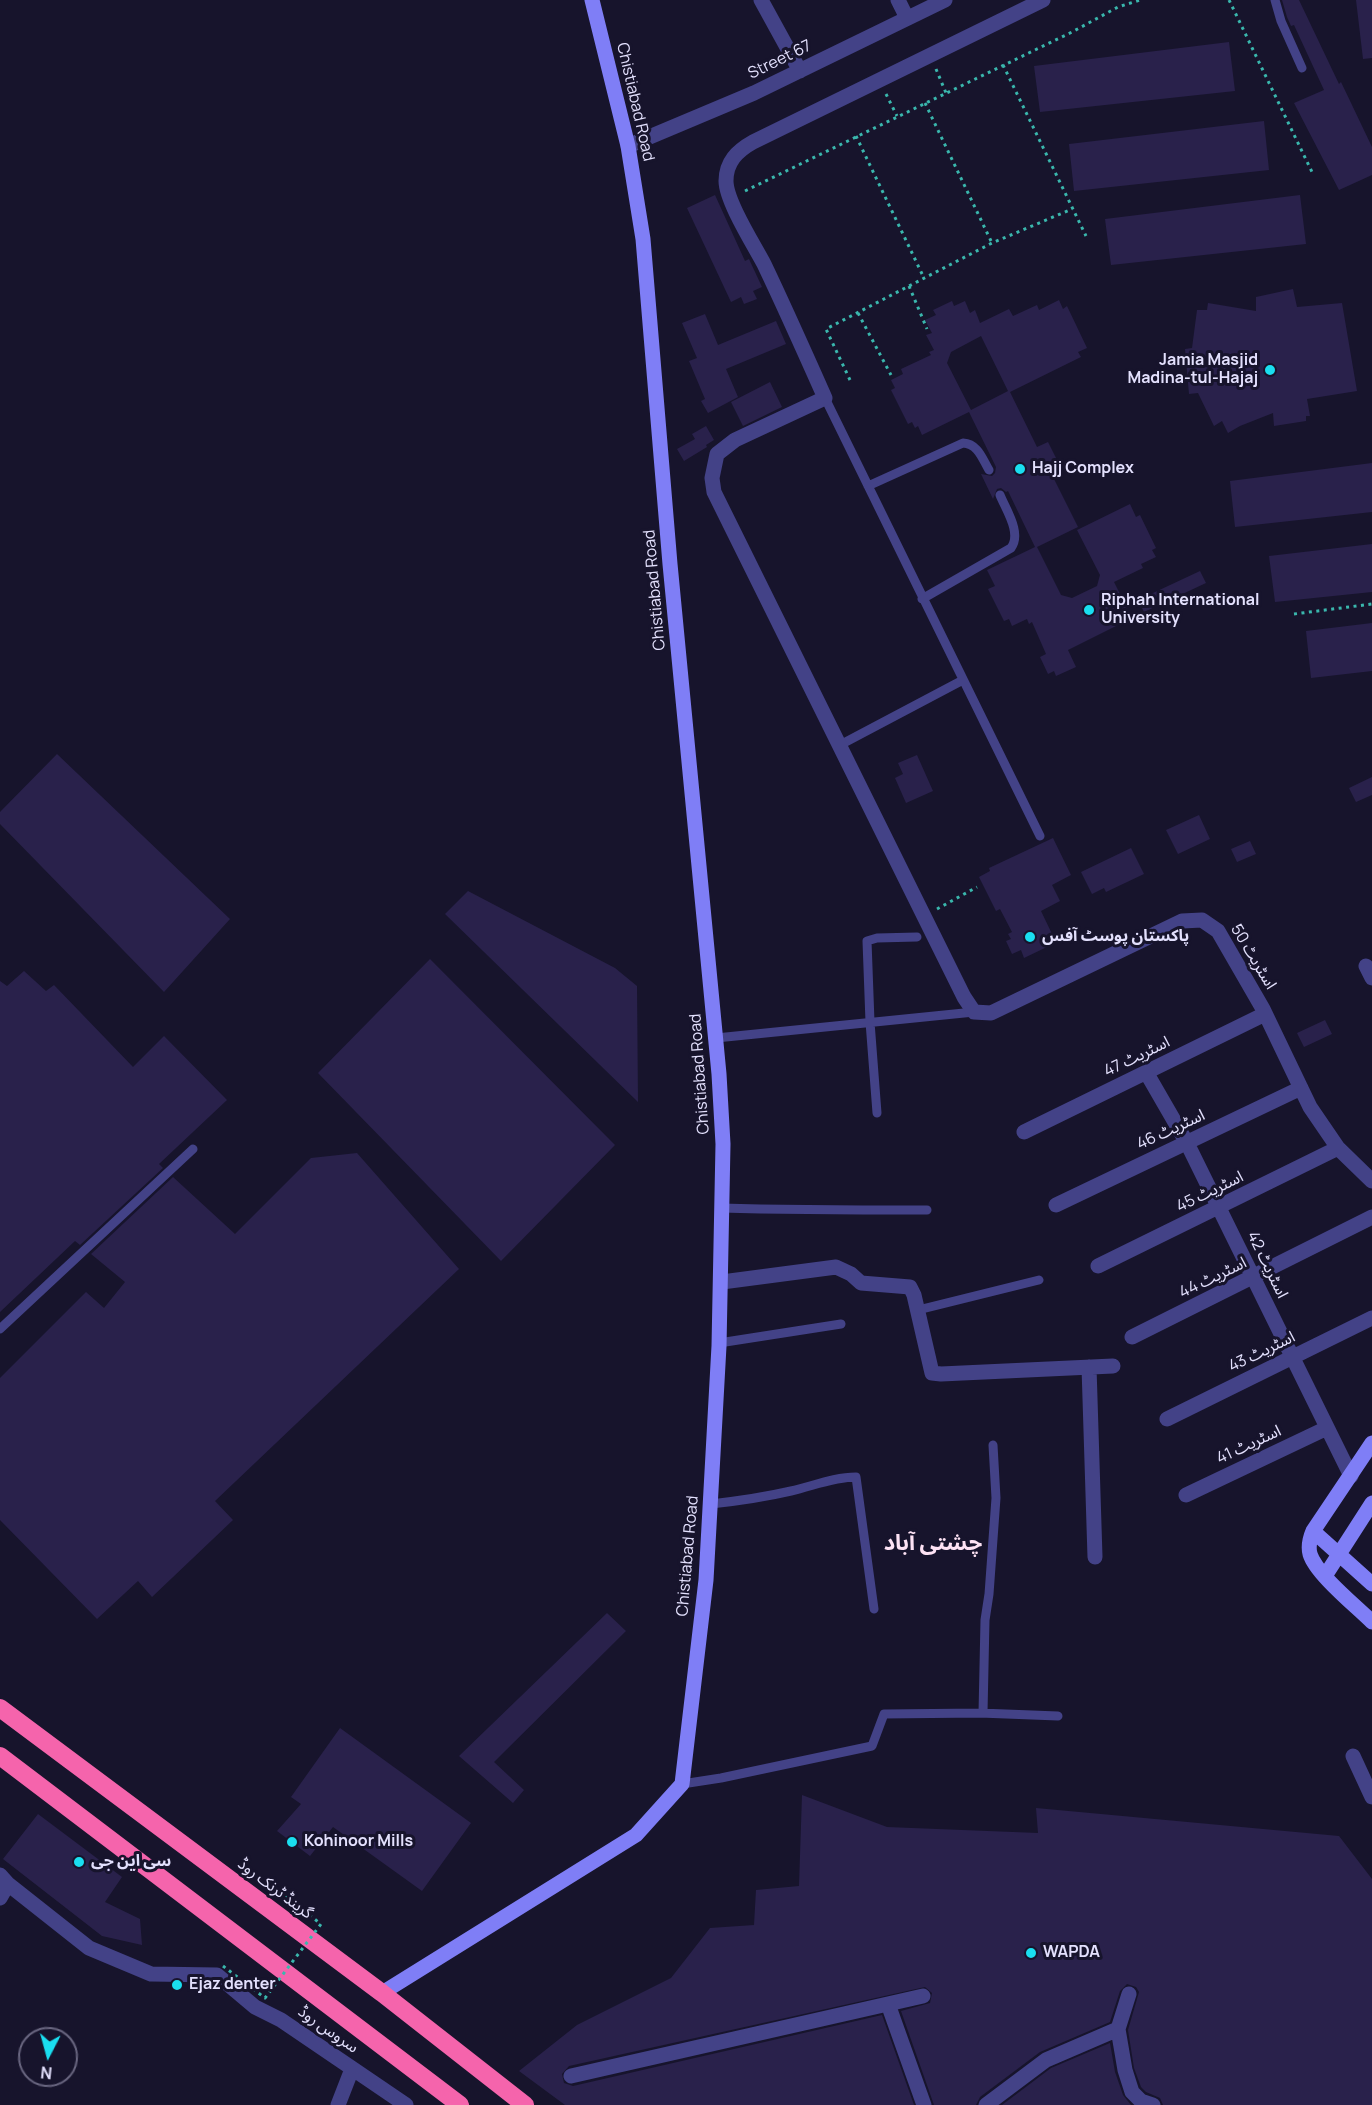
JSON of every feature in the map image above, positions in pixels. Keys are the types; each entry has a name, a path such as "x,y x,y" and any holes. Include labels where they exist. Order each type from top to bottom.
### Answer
{"highway":[{"name":"گرینڈ ٹرنک روڈ","path":"0,1708 382,1993 525,2105"},
{"path":"0,1756 460,2105"}],"main road":[{"name":"Chistiabad Road","path":"592,0 628,146 643,238 672,576 716,1038 723,1144 722,1282 711,1504 706,1580 682,1784"},
{"path":"1372,1443 1313,1530 1310,1541 1310,1554 1316,1566 1372,1622"},
{"path":"1325,1576 1372,1503"},
{"path":"1313,1530 1372,1584"},
{"path":"382,1993 636,1835 682,1784"}],"street":[{"path":"761,0 800,71"},
{"path":"898,0 908,18"},
{"name":"Street 67","path":"628,146 754,93 945,0"},
{"path":"974,1012 968,1005 714,492 712,478 717,454 735,440 825,398 765,267 730,198 726,183 730,162 738,151 1043,0"},
{"name":"اسٹریٹ 50","path":"974,1012 991,1013 1182,921 1202,920 1218,931 1265,1014 1310,1107 1338,1148 1372,1181"},
{"name":"اسٹریٹ 47","path":"1024,1132 1265,1014"},
{"name":"اسٹریٹ 42","path":"1146,1072 1187,1143 1351,1476"},
{"name":"اسٹریٹ 46","path":"1056,1205 1301,1088"},
{"name":"اسٹریٹ 45","path":"1098,1266 1338,1148"},
{"name":"اسٹریٹ 44","path":"1132,1337 1372,1217"},
{"path":"722,1282 836,1267 851,1274 861,1283 910,1287 918,1310 932,1372 941,1374 1113,1366"},
{"name":"اسٹریٹ 43","path":"1167,1419 1372,1318"},
{"path":"1089,1367 1095,1557"},
{"name":"اسٹریٹ 41","path":"1186,1495 1327,1428"},
{"path":"1353,1756 1372,1797"},
{"path":"3,1886 89,1948 151,1974 220,1970"},
{"name":"سروس روڈ","path":"220,1970 255,2007 281,2020 404,2104"},
{"path":"1129,1994 1118,2029 1125,2070 1132,2092 1141,2101 1153,2105"},
{"path":"571,2076 923,1996"},
{"path":"888,2004 924,2105"},
{"path":"986,2105 1046,2060 1118,2029"},
{"path":"338,2105 352,2069"}],"lane":[{"path":"1275,0 1281,21 1302,68"},
{"path":"825,398 1040,836"},
{"path":"868,486 963,442 975,446 989,470"},
{"path":"922,599 1011,548 1016,537 1000,495"},
{"path":"840,746 963,680"},
{"path":"877,1113 867,941 877,938 917,937"},
{"path":"716,1038 974,1012"},
{"path":"0,1329 193,1149"},
{"path":"722,1208 808,1211 927,1210"},
{"path":"918,1310 1038,1280"},
{"path":"719,1343 841,1324"},
{"path":"983,1713 985,1620 996,1498 993,1445"},
{"path":"711,1504 734,1502 792,1491 829,1480 856,1477 874,1609"},
{"path":"682,1784 872,1746 884,1714 983,1713 1058,1716"}],"path":[{"path":"730,198 1072,32 1118,7 1140,0"},
{"path":"1229,0 1314,174"},
{"path":"930,55 946,93"},
{"path":"1003,65 1086,236"},
{"path":"880,80 897,117"},
{"path":"925,103 992,243"},
{"path":"856,136 924,278"},
{"path":"850,380 826,329 992,243 1072,209"},
{"path":"909,286 927,328"},
{"path":"858,312 891,375"},
{"path":"1294,614 1372,604"},
{"path":"925,916 977,887"},
{"path":"220,1970 265,1998 321,1924 280,1893"}],"building":[{"path":"1282,0 1299,0 1372,147 1372,175 1339,190 1294,103 1324,90 1294,25 1291,26"},
{"path":"1356,0 1372,0 1372,58 1363,59"},
{"path":"1229,42 1235,91 1040,112 1034,66"},
{"path":"1264,121 1269,170 1074,191 1069,144"},
{"path":"715,195 745,261 749,259 762,287 753,291 757,299 744,304 741,297 731,302 687,208"},
{"path":"1300,195 1306,244 1111,265 1105,219"},
{"name":"Jamia Masjid Madina-tul-Hajaj","path":"1293,289 1297,307 1342,303 1357,391 1307,399 1310,416 1306,416 1306,421 1274,426 1273,413 1228,433 1222,421 1214,426 1198,393 1189,394 1185,349 1192,348 1197,310 1207,310 1208,303 1256,311 1256,297"},
{"name":"Hajj Complex","path":"1059,300 1063,309 1067,306 1087,348 1078,352 1081,357 1010,392 1037,447 1048,442 1058,462 1048,467 1078,527 1037,547 1061,595 1072,598 1097,586 1100,575 1077,530 1130,504 1136,517 1140,515 1156,548 1152,550 1156,557 1141,564 1143,568 1114,582 1132,618 1068,650 1076,667 1056,676 1054,671 1048,674 1040,657 1046,654 1032,622 1029,624 1027,619 1012,626 1009,619 1004,621 988,589 995,586 987,570 1035,547 1008,491 997,489 993,499 981,474 992,476 996,467 969,412 922,435 918,426 915,428 912,422 908,424 891,390 895,388 891,380 903,374 901,369 931,355 929,352 934,350 926,335 932,333 925,320 936,315 933,310 952,301 954,306 965,301 970,313 975,310 980,323 1009,309 1013,316 1037,305 1039,310","holes":["981,336 1008,391 971,410 947,363 951,352"]},
{"path":"705,314 718,345 776,321 786,344 726,369 738,397 708,413 701,401 705,399 689,361 697,358 682,323"},
{"path":"770,382 782,407 743,426 731,402"},
{"path":"706,426 714,440 684,461 677,449 695,439 692,434"},
{"path":"1372,463 1372,512 1235,527 1230,481"},
{"path":"1372,544 1372,592 1275,602 1269,556"},
{"path":"1200,571 1206,583 1144,612 1138,600"},
{"path":"1372,623 1372,671 1311,678 1306,631"},
{"path":"57,754 230,919 164,992 0,824 0,812"},
{"path":"917,755 933,791 906,803 895,778 903,774 898,763"},
{"path":"1372,777 1372,795 1356,802 1349,788"},
{"path":"1199,815 1210,839 1178,854 1166,830"},
{"path":"1053,838 1071,875 1052,885 1060,901 1041,911 1053,936 1046,940 1049,946 1024,958 1021,950 1012,954 1006,941 1011,939 1008,934 1012,932 1000,909 996,911 979,877 990,871 989,868"},
{"path":"1250,841 1256,854 1237,862 1231,849"},
{"path":"1131,848 1144,874 1106,892 1104,888 1092,894 1081,872"},
{"path":"468,891 615,968 637,986 638,1102 445,914"},
{"path":"430,959 615,1145 501,1261 318,1073"},
{"path":"24,971 46,991 54,985 133,1067 164,1036 227,1100 159,1164 163,1168 80,1245 75,1241 0,1312 0,981 7,986"},
{"path":"1325,1020 1332,1034 1304,1047 1297,1033"},
{"path":"357,1153 459,1269 215,1501 233,1520 152,1597 138,1581 97,1619 0,1520 0,1378 86,1292 104,1308 125,1282 91,1254 173,1177 235,1234 311,1158"},
{"path":"607,1613 626,1631 494,1762 524,1790 513,1803 459,1756"},
{"path":"340,1728 471,1823 422,1891 333,1827 310,1856 277,1831 301,1804 291,1797"},
{"name":"WAPDA","path":"802,1795 887,1827 1038,1833 1036,1808 1339,1836 1372,1879 1372,2105 1163,2105 1160,2098 1146,2092 1141,2087 1134,2068 1128,2030 1139,1992 1136,1987 1127,1984 1120,1991 1110,2022 1040,2052 980,2097 976,2105 934,2105 901,2011 930,2003 932,1993 925,1987 569,2066 562,2074 564,2083 573,2086 882,2015 914,2105 565,2105 519,2071 577,2025 671,1978 710,1928 754,1925 756,1890 799,1886"},
{"path":"38,1814 122,1877 105,1902 140,1919 142,1945 102,1936 3,1859"},
{"path":"1110,2043 1115,2072 1123,2095 1131,2105 1002,2105 1051,2068"}],"place":[{"name":"Jamia Masjid Madina-tul-Hajaj","path":"1270,370"},
{"name":"Hajj Complex","path":"1020,469"},
{"name":"Riphah International University","path":"1089,610"},
{"name":"پاکستان پوسٹ آفس","path":"1030,937"},
{"name":"Kohinoor Mills","path":"292,1842"},
{"name":"سی این جی","path":"79,1862"},
{"name":"WAPDA","path":"1031,1953"},
{"name":"Ejaz denter","path":"177,1985"}],"district":[{"name":"چشتی آباد","path":"933,1544"}]}
